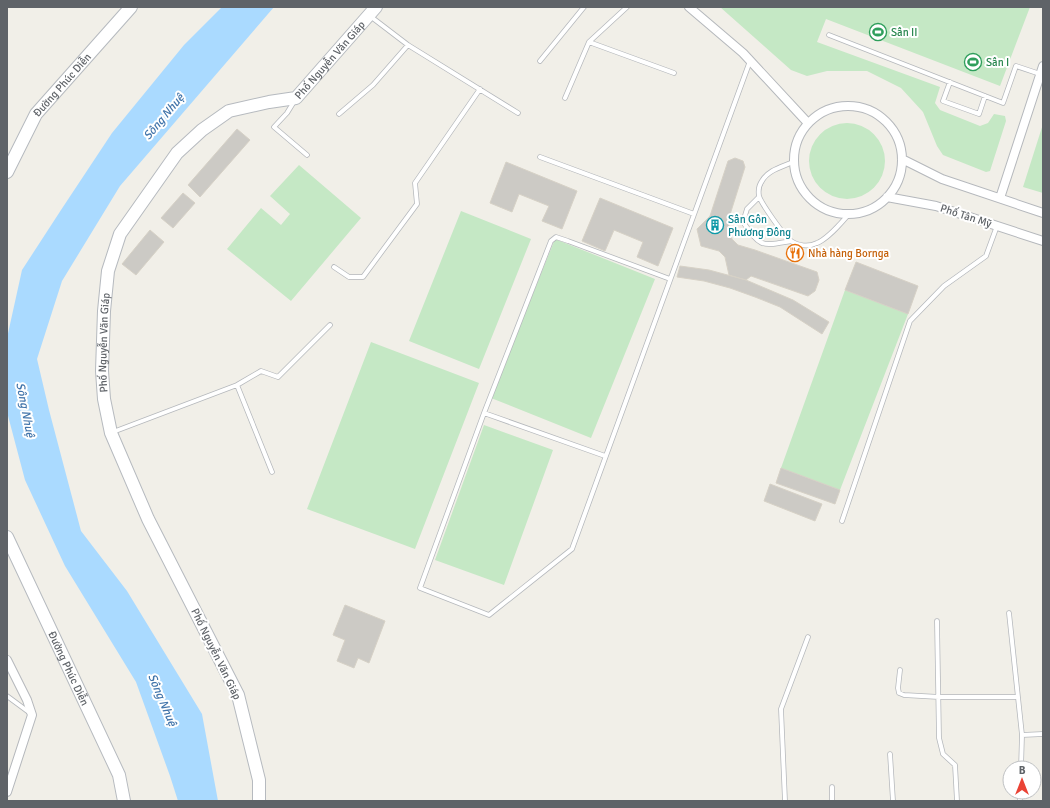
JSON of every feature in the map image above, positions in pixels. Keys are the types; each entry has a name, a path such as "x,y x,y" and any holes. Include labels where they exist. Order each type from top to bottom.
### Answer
{"street":[{"name":"Đường Phúc Diễn","path":"7,172 36,114 131,7"},
{"path":"689,7 743,53 807,122"},
{"name":"Phố Nguyễn Văn Giáp","path":"259,801 259,780 238,695 148,519 111,433 104,399 102,371 104,311 108,271 120,234 177,153 202,130 229,111 269,102 296,98 372,11"},
{"path":"1000,198 1042,70"},
{"path":"840,106 858,106 876,113 890,125 899,140 902,159 901,173 896,186 887,197 876,206 863,212 849,214 832,212 817,205 804,193 796,178 793,162 794,148 799,134 807,122 822,111 840,106"},
{"path":"902,159 942,179 1043,213"},
{"name":"Phố Tân Mỹ","path":"887,197 936,206 1043,241"},
{"name":"Đường Phúc Diễn","path":"7,537 119,775 124,801"},
{"path":"7,660 10,670 27,700 32,715 7,792"}],"lane":[{"path":"540,61 584,7"},
{"path":"565,98 589,42 627,7"},
{"path":"372,11 408,45 518,112"},
{"path":"829,35 1003,103 1016,66 1042,70"},
{"path":"589,42 674,73"},
{"path":"339,114 372,84 408,45"},
{"path":"670,279 568,240 556,237 550,241 484,413 420,588 489,615 572,549 750,61"},
{"path":"950,82 943,101 979,114 985,96"},
{"path":"334,267 348,277 363,277 417,204 415,183 480,89"},
{"path":"296,98 287,112 274,126 307,155"},
{"path":"540,157 694,214"},
{"path":"793,162 768,173 762,180 759,188 759,197 783,234 791,241 799,245 817,244 824,240 849,214"},
{"path":"759,197 747,209 743,222 755,240 767,245 791,241"},
{"path":"842,521 910,321 944,286 986,256 997,226"},
{"path":"111,433 237,385 261,371 278,377 330,324"},
{"path":"237,385 272,472"},
{"path":"484,413 605,456"},
{"path":"1009,612 1022,735 1021,760"},
{"path":"937,621 939,738 943,754 955,765 956,801"},
{"path":"785,801 781,709 808,637"},
{"path":"900,670 898,688 900,693 904,695 939,697 1017,697"},
{"path":"7,696 32,715"},
{"path":"1022,735 1043,734"},
{"path":"890,754 893,801"},
{"path":"832,786 832,801"}],"green space":[{"path":"720,7 1030,7 1000,86 826,19 817,42 940,87 935,103 940,110 980,126 988,123 994,114 1005,116 1006,121 990,171 986,172 943,155 937,146 923,112 901,88 867,71 827,71 807,76 791,70"},
{"path":"839,123 855,123 868,129 879,140 885,153 883,176 868,193 855,199 839,199 826,193 811,176 809,169 809,153 815,140 832,125"},
{"path":"1043,124 1043,193 1023,187"},
{"path":"299,165 361,218 291,301 227,249 261,208 281,225 290,214 270,196"},
{"path":"461,211 531,239 479,369 409,341"},
{"path":"555,239 655,279 591,438 491,398"},
{"path":"845,290 908,314 840,490 781,468"},
{"path":"371,342 479,383 415,549 307,509"},
{"path":"484,425 553,450 504,585 435,560"}],"water":[{"name":"Sông Nhuệ","path":"222,7 274,7 120,186 62,281 37,359 81,531 127,591 202,714 218,801 178,801 136,682 65,566 25,480 7,412 7,338 22,270 112,133 184,45"}],"building":[{"path":"237,129 250,140 200,197 188,185"},
{"name":"Sân Gôn Phương Đông","path":"735,158 743,161 745,167 728,221 732,239 738,245 817,272 819,280 815,291 808,296 751,276 746,280 729,275 725,257 719,251 701,246 697,229 710,216 728,161"},
{"path":"506,162 577,191 562,229 542,221 549,206 519,194 512,212 490,203"},
{"path":"183,193 195,203 173,228 161,218"},
{"path":"600,198 673,228 658,266 637,257 643,242 614,230 605,251 582,241"},
{"path":"150,230 164,242 136,275 122,264"},
{"path":"856,262 918,286 908,314 845,290"},
{"path":"680,266 709,270 746,280 793,300 829,322 822,334 780,307 755,297 704,281 677,277"},
{"path":"781,468 840,490 835,504 776,483"},
{"path":"770,484 822,504 815,521 764,501"},
{"path":"345,605 385,621 369,663 358,658 354,668 337,661 345,640 333,635"}],"place":[{"name":"Sân II","path":"878,32"},
{"name":"Sân I","path":"973,62"},
{"name":"Sân Gôn Phương Đông","path":"715,225"},
{"name":"Nhà hàng Bornga","path":"795,253"}]}
